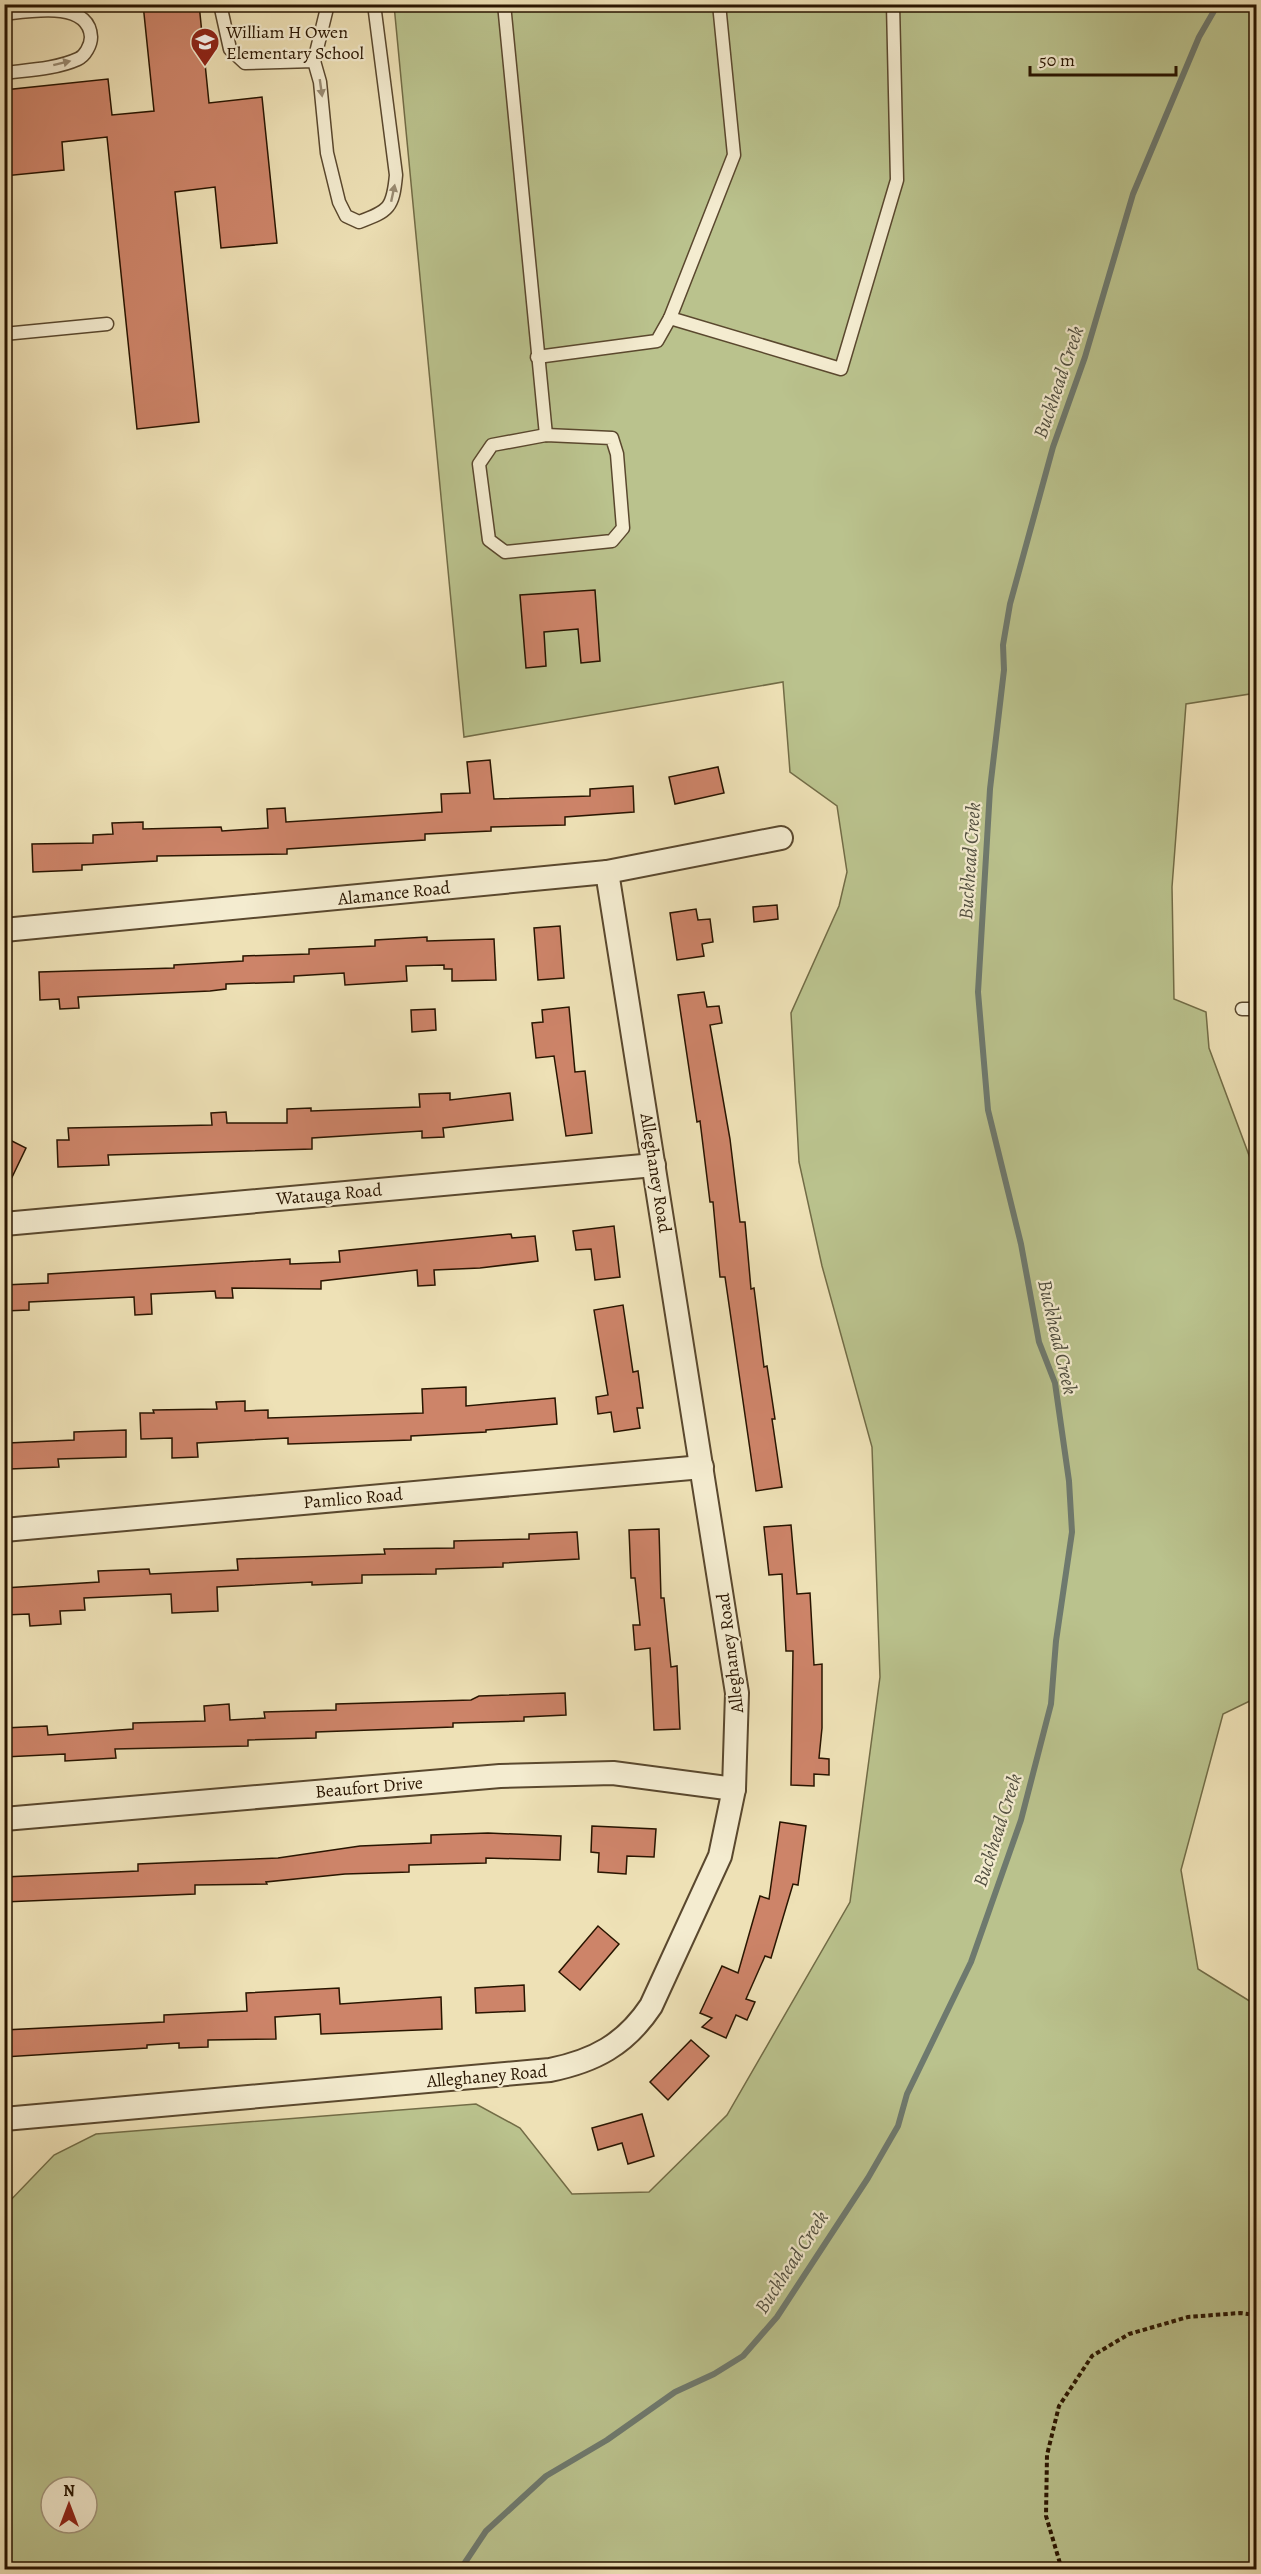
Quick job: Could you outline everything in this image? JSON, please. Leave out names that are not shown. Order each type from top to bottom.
[{"type":"street","name":"Alamance Road","points":[[4,930],[607,872],[781,838]]},
{"type":"street","name":"Alleghaney Road","points":[[4,2119],[550,2070],[601,2055],[623,2041],[639,2025],[651,2007],[720,1856],[734,1789],[738,1746],[734,1662],[607,872]]},
{"type":"street","name":"Watauga Road","points":[[4,1224],[654,1165]]},
{"type":"street","name":"Pamlico Road","points":[[4,1530],[702,1467]]},
{"type":"street","name":"Beaufort Drive","points":[[4,1819],[500,1776],[614,1773],[734,1789]]},
{"type":"lane","points":[[220,4],[230,49],[245,63],[314,61]]},
{"type":"lane","points":[[328,4],[314,61],[320,82],[327,153],[339,202],[346,216],[359,222],[384,213],[394,199],[396,176],[374,4]]},
{"type":"lane","points":[[504,4],[546,435]]},
{"type":"lane","points":[[537,357],[657,341],[670,318],[734,155],[719,4]]},
{"type":"lane","points":[[670,318],[841,369],[897,180],[892,4]]},
{"type":"lane","points":[[4,14],[57,8],[80,15],[90,28],[91,44],[80,59],[42,68],[4,73]]},
{"type":"lane","points":[[4,334],[107,324]]},
{"type":"lane","points":[[546,435],[612,438],[617,454],[623,528],[612,542],[505,552],[489,540],[479,464],[492,445],[546,435]]},
{"type":"lane","points":[[1242,1009],[1257,1009]]},
{"type":"path","points":[[1062,2570],[1046,2516],[1047,2455],[1059,2406],[1092,2356],[1129,2334],[1188,2317],[1240,2313],[1257,2315]]},
{"type":"green space","points":[[394,5],[1256,5],[1256,693],[1186,704],[1172,887],[1174,999],[1206,1012],[1209,1048],[1253,1166],[1256,1320],[1256,1698],[1223,1714],[1181,1870],[1198,1969],[1256,2005],[1256,2569],[5,2569],[4,2207],[54,2155],[96,2134],[476,2104],[520,2128],[572,2194],[649,2192],[727,2115],[850,1902],[880,1677],[872,1447],[822,1266],[799,1162],[791,1013],[839,906],[847,872],[837,806],[790,772],[783,682],[464,737]]},
{"type":"building","points":[[143,4],[199,4],[209,103],[262,97],[277,243],[221,248],[215,187],[175,192],[199,422],[137,429],[107,137],[62,142],[64,170],[4,176],[4,90],[108,79],[112,115],[154,111]]},
{"type":"building","points":[[595,590],[600,661],[581,663],[578,629],[544,632],[546,666],[526,668],[520,595]]},
{"type":"building","points":[[490,760],[494,799],[590,796],[590,789],[633,786],[634,812],[565,817],[565,825],[491,827],[491,831],[425,834],[425,840],[287,849],[287,854],[157,856],[157,861],[82,865],[82,870],[33,872],[32,844],[93,843],[93,835],[113,834],[112,823],[143,822],[143,829],[221,827],[222,831],[268,828],[267,809],[285,808],[286,822],[442,812],[441,794],[470,793],[467,762]]},
{"type":"building","points":[[718,767],[724,793],[675,804],[669,777]]},
{"type":"building","points":[[777,905],[778,919],[754,922],[753,907]]},
{"type":"building","points":[[696,909],[698,920],[710,919],[713,942],[702,944],[704,956],[677,960],[670,913]]},
{"type":"building","points":[[560,926],[564,978],[538,980],[534,928]]},
{"type":"building","points":[[427,937],[427,941],[494,939],[496,980],[452,981],[452,969],[444,969],[444,965],[406,966],[407,981],[345,985],[344,973],[294,976],[294,982],[226,984],[226,989],[210,991],[78,997],[79,1008],[60,1009],[59,999],[40,1000],[39,972],[174,968],[174,965],[243,961],[243,956],[309,954],[309,949],[375,946],[375,940]]},
{"type":"building","points":[[704,992],[707,1007],[719,1006],[722,1023],[710,1025],[730,1139],[740,1222],[745,1222],[751,1289],[754,1288],[764,1367],[767,1366],[775,1419],[772,1419],[782,1487],[756,1491],[725,1277],[720,1277],[713,1202],[710,1202],[700,1121],[697,1122],[678,995]]},
{"type":"building","points":[[569,1007],[575,1072],[585,1071],[592,1133],[566,1136],[554,1056],[536,1058],[532,1023],[543,1022],[542,1010]]},
{"type":"building","points":[[435,1009],[436,1030],[412,1032],[411,1010]]},
{"type":"building","points":[[450,1093],[450,1100],[510,1093],[513,1120],[443,1128],[444,1137],[422,1138],[422,1131],[312,1138],[312,1149],[108,1155],[109,1165],[58,1167],[57,1140],[69,1140],[68,1128],[212,1125],[211,1113],[226,1112],[227,1123],[287,1123],[287,1109],[311,1108],[311,1111],[420,1107],[419,1094]]},
{"type":"building","points":[[4,1137],[26,1148],[4,1194]]},
{"type":"building","points":[[614,1226],[620,1277],[595,1280],[591,1249],[576,1250],[573,1231]]},
{"type":"building","points":[[511,1234],[512,1238],[535,1236],[538,1261],[480,1268],[434,1270],[435,1285],[418,1286],[417,1270],[321,1281],[321,1289],[232,1288],[233,1298],[216,1298],[215,1291],[151,1294],[152,1314],[135,1315],[134,1297],[29,1302],[29,1310],[4,1311],[4,1285],[48,1283],[48,1274],[290,1259],[290,1264],[340,1262],[339,1251]]},
{"type":"building","points":[[623,1305],[633,1372],[638,1371],[643,1408],[637,1408],[640,1428],[614,1432],[611,1412],[598,1414],[596,1397],[608,1395],[594,1310]]},
{"type":"building","points":[[466,1387],[466,1406],[555,1398],[557,1424],[486,1430],[486,1432],[411,1436],[411,1440],[288,1444],[288,1438],[197,1443],[198,1457],[172,1458],[172,1438],[141,1439],[140,1413],[154,1413],[153,1410],[217,1409],[216,1402],[245,1401],[245,1411],[268,1410],[268,1418],[423,1413],[422,1389]]},
{"type":"building","points":[[126,1430],[126,1457],[58,1459],[59,1467],[10,1469],[8,1443],[74,1440],[74,1432]]},
{"type":"building","points":[[791,1525],[797,1594],[810,1593],[814,1665],[822,1664],[822,1728],[819,1758],[829,1759],[829,1775],[814,1774],[814,1786],[791,1785],[793,1651],[786,1651],[782,1574],[769,1575],[764,1527]]},
{"type":"building","points":[[659,1529],[661,1598],[664,1598],[671,1667],[677,1666],[680,1729],[654,1730],[650,1648],[635,1650],[633,1625],[640,1625],[635,1578],[631,1578],[629,1530]]},
{"type":"building","points":[[577,1532],[579,1559],[503,1563],[503,1567],[436,1569],[436,1574],[362,1575],[362,1583],[312,1585],[312,1582],[217,1587],[218,1611],[172,1613],[171,1594],[84,1598],[85,1610],[60,1611],[61,1624],[30,1626],[29,1614],[4,1615],[4,1588],[99,1582],[98,1571],[149,1569],[150,1574],[238,1570],[237,1559],[385,1554],[384,1549],[454,1548],[454,1541],[529,1539],[529,1534]]},
{"type":"building","points":[[565,1693],[566,1715],[524,1717],[524,1721],[453,1723],[453,1727],[316,1732],[316,1738],[248,1740],[248,1746],[115,1749],[116,1758],[65,1761],[65,1754],[4,1757],[4,1728],[47,1726],[48,1735],[133,1729],[133,1723],[205,1721],[204,1706],[229,1704],[230,1720],[265,1718],[264,1712],[336,1710],[336,1704],[471,1700],[479,1696]]},
{"type":"building","points":[[780,1822],[806,1826],[798,1885],[793,1884],[771,1958],[765,1956],[746,1999],[755,2002],[747,2020],[736,2015],[726,2038],[702,2027],[712,2018],[700,2013],[722,1966],[738,1973],[760,1896],[769,1899]]},
{"type":"building","points":[[592,1826],[656,1829],[654,1857],[627,1856],[626,1874],[598,1872],[599,1853],[591,1852]]},
{"type":"building","points":[[488,1833],[561,1836],[560,1860],[486,1858],[486,1863],[409,1865],[409,1872],[345,1874],[266,1882],[267,1884],[195,1885],[195,1894],[4,1902],[4,1877],[138,1871],[138,1864],[278,1858],[360,1846],[431,1843],[431,1835]]},
{"type":"building","points":[[598,1926],[619,1944],[580,1990],[559,1972]]},
{"type":"building","points":[[524,1985],[525,2011],[476,2013],[475,1988]]},
{"type":"building","points":[[339,1988],[340,2004],[441,1997],[442,2029],[321,2034],[320,2014],[275,2017],[276,2039],[208,2040],[208,2047],[179,2048],[179,2043],[147,2045],[147,2048],[4,2057],[4,2030],[164,2022],[164,2015],[247,2011],[246,1993]]},
{"type":"building","points":[[691,2040],[709,2056],[668,2100],[650,2082]]},
{"type":"building","points":[[642,2114],[654,2156],[628,2164],[622,2143],[598,2150],[592,2128]]},
{"type":"waterway","name":"Buckhead Creek","points":[[460,2570],[486,2531],[546,2476],[607,2440],[675,2392],[714,2374],[743,2356],[777,2317],[868,2178],[898,2126],[907,2094],[971,1962],[1021,1820],[1051,1704],[1056,1641],[1072,1532],[1069,1481],[1055,1383],[1039,1342],[1021,1244],[988,1110],[978,992],[990,789],[1004,670],[1003,645],[1010,604],[1053,447],[1085,357],[1133,194],[1199,37],[1218,4]]},
{"type":"place","name":"William H Owen Elementary School","points":[[205,68]]}]
